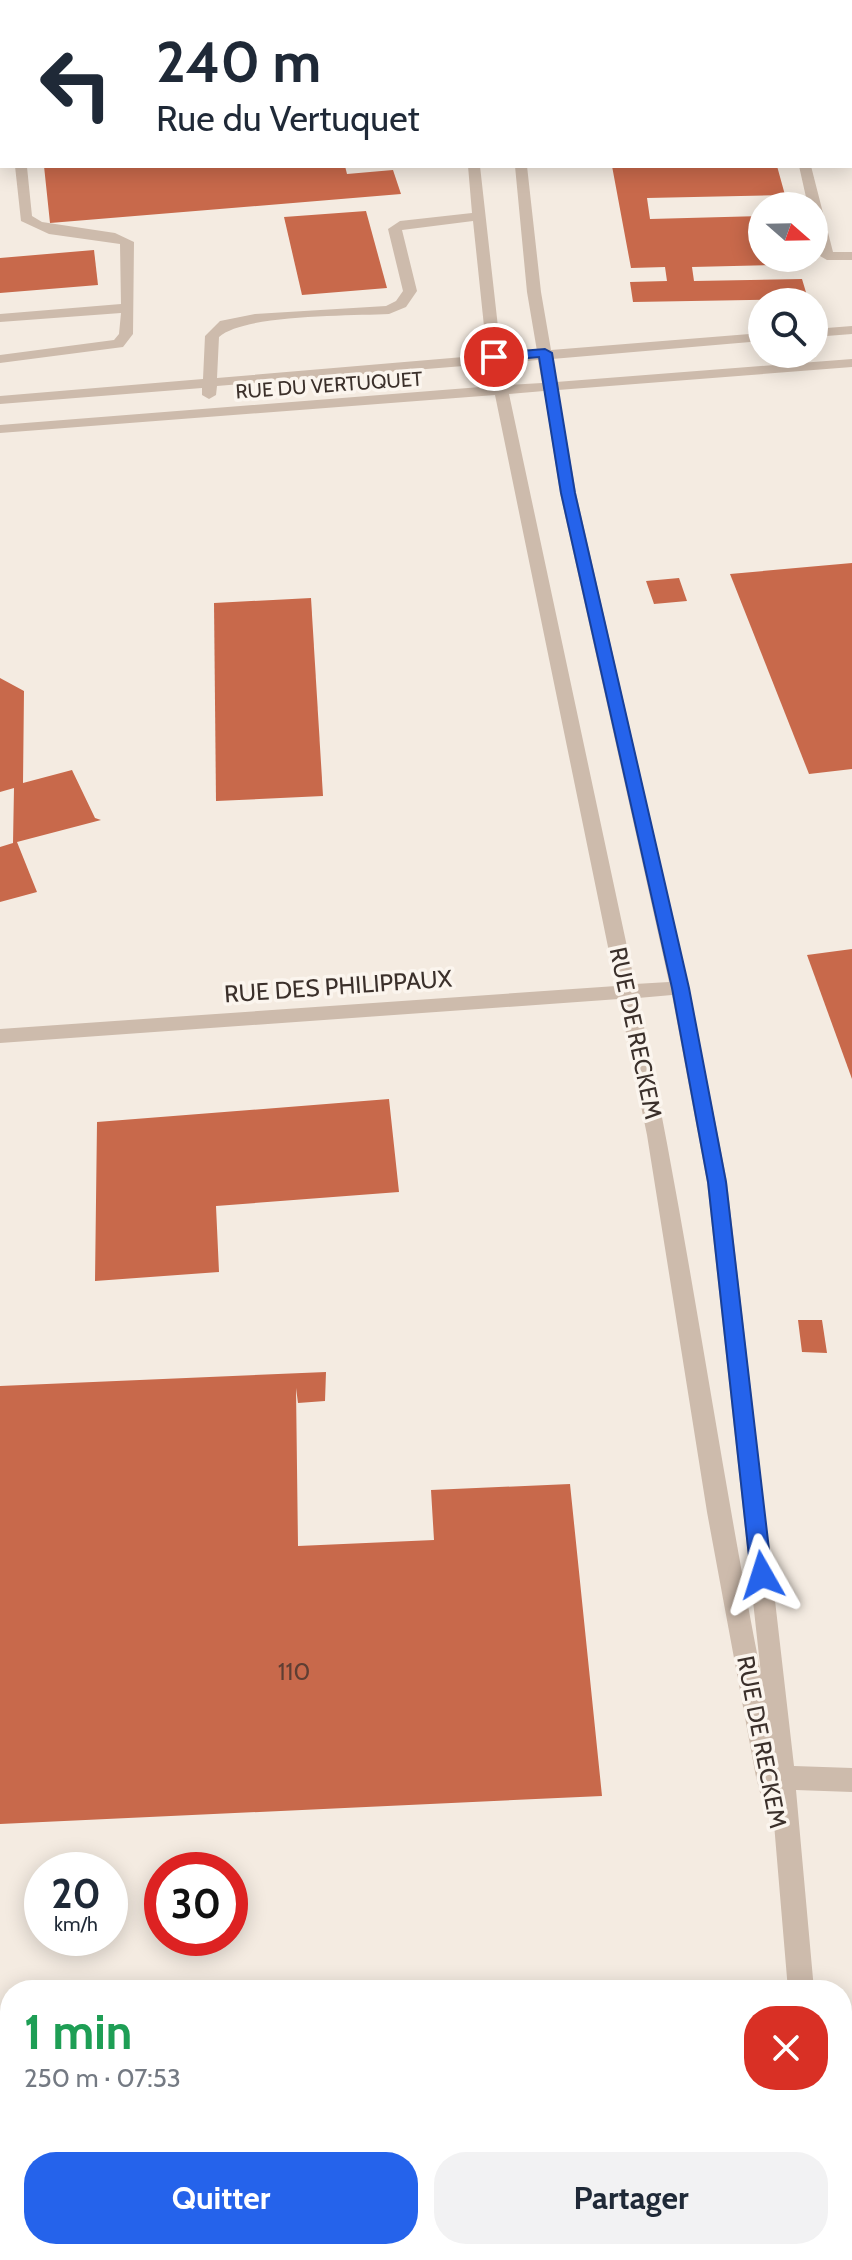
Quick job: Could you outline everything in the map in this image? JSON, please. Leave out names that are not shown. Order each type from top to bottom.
[{"type":"street","points":[[0,359],[118,344],[126,334],[127,242],[113,235],[36,227],[26,218],[21,168]]},
{"type":"street","name":"RUE DE RECKEM","points":[[474,168],[494,357],[657,1135],[718,1512],[775,1777]]},
{"type":"street","name":"RUE DE RECKEM","points":[[521,168],[534,292],[568,493],[680,988],[717,1182],[775,1777],[800,1980]]},
{"type":"street","points":[[805,168],[827,256],[852,256]]},
{"type":"street","points":[[210,413],[208,382],[212,336],[225,324],[255,318],[389,310],[401,304],[410,291],[395,229],[400,225],[478,216]]},
{"type":"street","points":[[0,318],[128,308]]},
{"type":"street","points":[[828,332],[852,330]]},
{"type":"street","name":"RUE DU VERTUQUET","points":[[0,400],[748,338]]},
{"type":"street","name":"RUE DU VERTUQUET","points":[[0,429],[551,389],[852,363]]},
{"type":"street","name":"RUE DES PHILIPPAUX","points":[[0,1036],[680,988]]},
{"type":"street","points":[[775,1777],[852,1780]]},
{"type":"building","points":[[44,168],[346,168],[347,174],[393,170],[401,194],[50,223]]},
{"type":"building","points":[[612,168],[778,168],[784,192],[647,198],[650,219],[748,216],[748,266],[692,267],[694,281],[802,279],[805,288],[748,288],[748,300],[633,302],[630,282],[667,281],[665,267],[631,268]]},
{"type":"building","points":[[366,211],[387,288],[302,295],[284,217]]},
{"type":"building","points":[[94,250],[98,285],[0,293],[0,258]]},
{"type":"building","points":[[852,563],[852,769],[809,774],[730,574]]},
{"type":"building","points":[[679,578],[687,601],[654,604],[646,581]]},
{"type":"building","points":[[311,598],[323,796],[216,801],[214,603]]},
{"type":"building","points":[[0,678],[24,691],[23,783],[72,770],[95,818],[101,820],[17,842],[37,892],[0,902],[0,847],[13,843],[14,788],[0,792]]},
{"type":"building","points":[[852,949],[852,1079],[807,955]]},
{"type":"building","points":[[389,1099],[399,1192],[216,1206],[219,1272],[95,1281],[97,1122]]},
{"type":"building","points":[[798,1320],[822,1320],[827,1353],[802,1352]]},
{"type":"building","points":[[326,1372],[325,1401],[298,1403],[296,1388],[298,1546],[434,1540],[431,1490],[570,1484],[602,1796],[0,1824],[0,1386]]},
{"type":"route","points":[[494,357],[545,353],[568,493],[657,881],[717,1182],[762,1575]]}]
